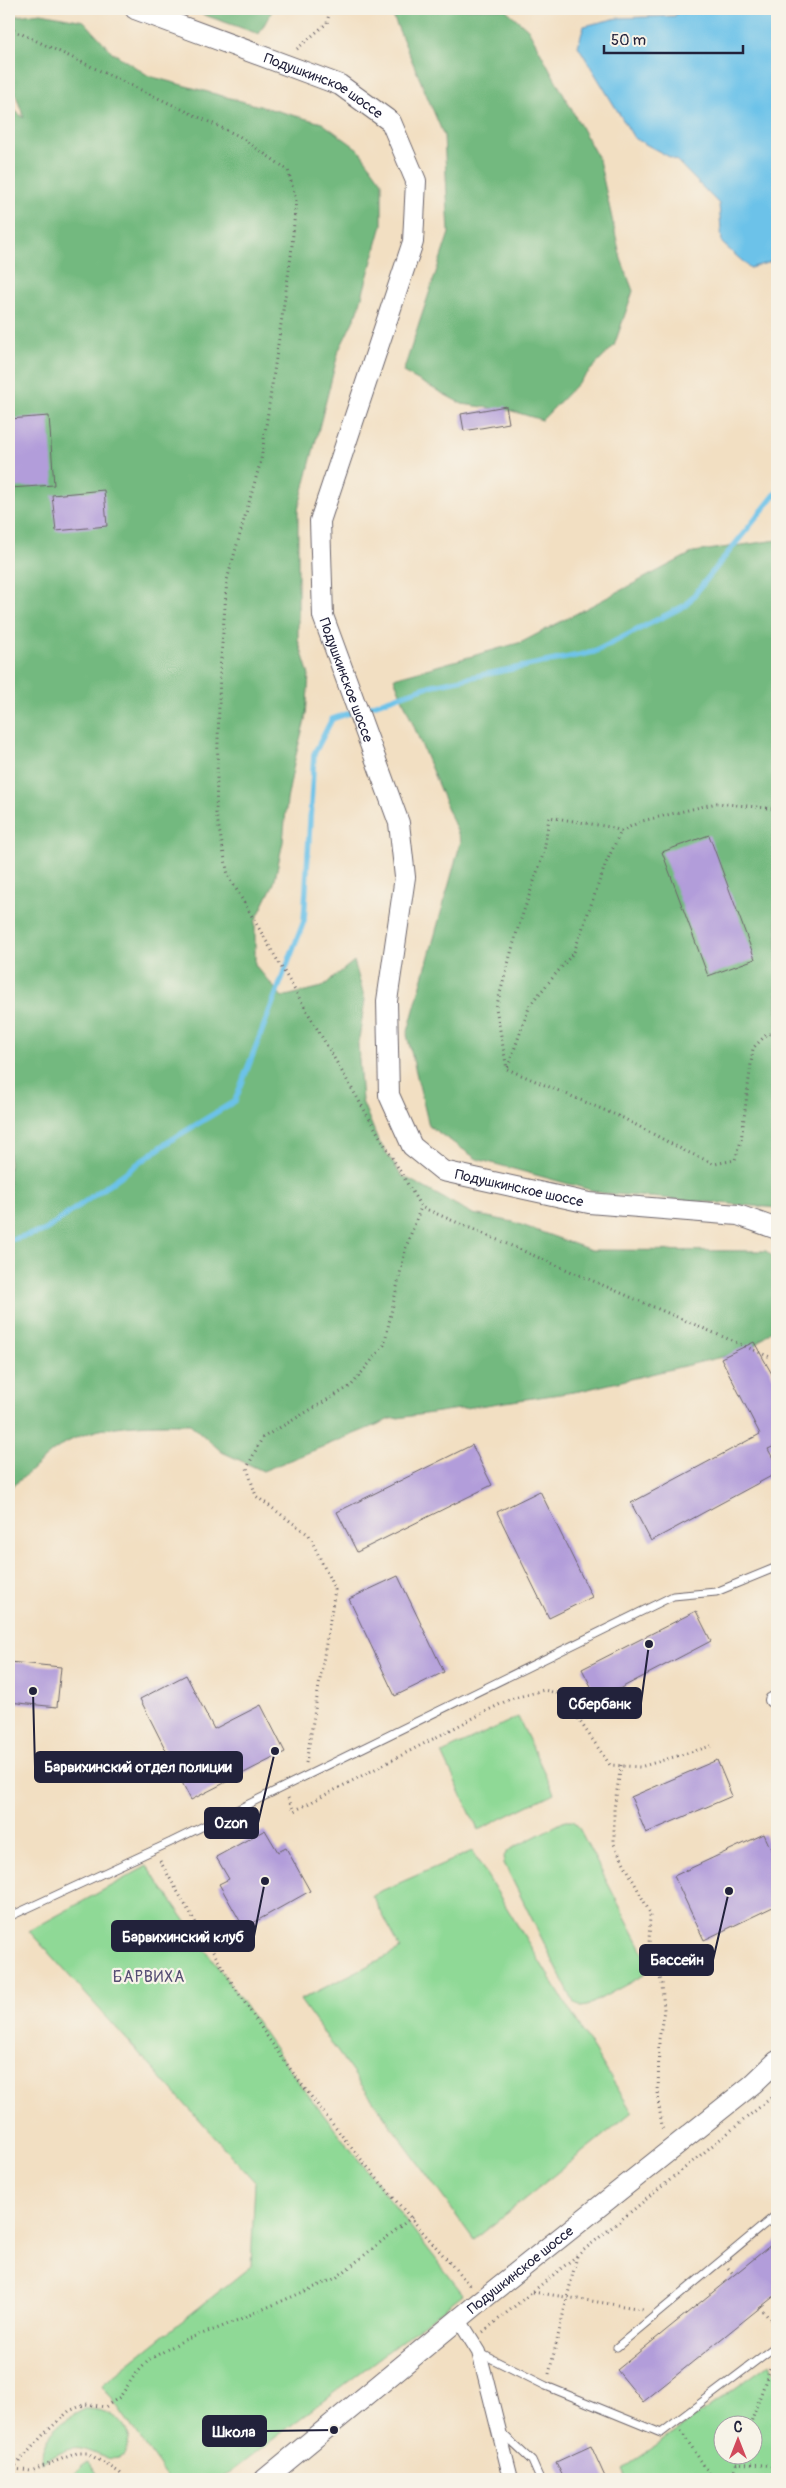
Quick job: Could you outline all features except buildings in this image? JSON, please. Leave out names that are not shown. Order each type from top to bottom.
[{"type":"main road","name":"Подушкинское шоссе","points":[[135,9],[340,85],[390,122],[416,181],[413,242],[320,521],[323,616],[399,822],[405,877],[387,1001],[389,1095],[412,1146],[443,1172],[589,1203],[738,1215],[777,1230]]},
{"type":"main road","name":"Подушкинское шоссе","points":[[265,2479],[777,2061]]},
{"type":"street","points":[[459,2320],[480,2352],[511,2479]]},
{"type":"lane","points":[[13,1915],[153,1850],[673,1596],[716,1592],[777,1567]]},
{"type":"lane","points":[[617,2347],[777,2214]]},
{"type":"lane","points":[[480,2352],[546,2386],[661,2433],[777,2345]]},
{"type":"lane","points":[[499,2431],[532,2461],[540,2479]]},
{"type":"path","points":[[279,62],[306,43],[327,23],[330,9]]},
{"type":"path","points":[[9,28],[239,136],[288,170],[296,200],[291,256],[261,460],[227,580],[216,746],[216,813],[228,874],[421,1207],[777,1360]]},
{"type":"path","points":[[507,1069],[530,1005],[574,952],[606,864],[621,832],[642,821],[717,803],[777,809]]},
{"type":"path","points":[[507,1069],[496,1008],[517,930],[544,852],[549,817],[610,827],[621,832]]},
{"type":"path","points":[[507,1069],[623,1118],[685,1151],[715,1164],[735,1160],[741,1141],[753,1048],[766,1034],[777,1034]]},
{"type":"path","points":[[303,1776],[335,1590],[309,1535],[256,1496],[247,1468],[262,1438],[351,1386],[384,1345],[406,1247],[421,1207]]},
{"type":"path","points":[[282,1787],[294,1811],[510,1699],[544,1690],[561,1694],[610,1765],[640,1767],[711,1746]]},
{"type":"path","points":[[621,1765],[614,1809],[614,1844],[650,1913],[649,1945],[662,1984],[664,2010],[659,2039],[658,2100],[666,2153]]},
{"type":"path","points":[[153,1850],[264,2032],[339,2132],[498,2320]]},
{"type":"path","points":[[473,2340],[777,2094]]},
{"type":"path","points":[[9,2473],[44,2434],[70,2411],[86,2404],[105,2407],[120,2396],[134,2376],[150,2359],[184,2340],[219,2328],[336,2278],[412,2217]]},
{"type":"path","points":[[546,2386],[577,2256]]},
{"type":"path","points":[[533,2292],[659,2312]]},
{"type":"path","points":[[760,2307],[777,2328]]},
{"type":"path","points":[[753,2416],[774,2356]]},
{"type":"path","points":[[675,2423],[714,2479]]},
{"type":"path","points":[[13,2469],[31,2471],[77,2453],[87,2453],[120,2472],[126,2479]]},
{"type":"path","points":[[764,2465],[777,2466]]},
{"type":"path","points":[[731,2479],[735,2466]]},
{"type":"path","points":[[719,2479],[727,2479]]},
{"type":"green space","points":[[187,9],[273,9],[259,34]]},
{"type":"green space","points":[[390,9],[505,9],[528,29],[599,160],[621,259],[633,291],[614,346],[542,420],[512,411],[462,404],[403,372],[449,233],[444,136]]},
{"type":"green space","points":[[41,13],[84,21],[112,52],[149,76],[322,123],[358,149],[382,182],[382,225],[358,311],[339,350],[298,510],[298,640],[309,675],[306,716],[287,800],[283,842],[274,883],[255,922],[255,965],[282,997],[322,987],[354,961],[365,1000],[358,1045],[362,1101],[378,1140],[401,1175],[473,1214],[513,1222],[591,1250],[766,1251],[777,1260],[777,1325],[751,1350],[580,1391],[391,1419],[263,1471],[222,1452],[190,1424],[123,1426],[106,1429],[89,1433],[59,1447],[9,1488],[9,106],[24,118],[9,75],[9,17]]},
{"type":"green space","points":[[777,540],[777,1208],[602,1193],[477,1159],[429,1126],[407,1035],[461,841],[394,678],[522,642],[694,552]]},
{"type":"green space","points":[[518,1717],[554,1793],[478,1830],[442,1753]]},
{"type":"green space","points":[[565,1821],[574,1821],[579,1828],[647,1959],[648,1967],[644,1975],[587,2006],[580,2007],[574,2003],[504,1863],[504,1856],[509,1850]]},
{"type":"green space","points":[[472,1851],[632,2112],[474,2240],[300,2000],[401,1949],[372,1895]]},
{"type":"green space","points":[[147,1866],[302,2087],[463,2294],[221,2479],[169,2479],[102,2385],[251,2266],[255,2182],[29,1931]]},
{"type":"green space","points":[[770,2363],[777,2380],[777,2479],[626,2479],[622,2470]]},
{"type":"green space","points":[[85,2409],[104,2412],[120,2421],[128,2436],[125,2455],[112,2459],[85,2450],[71,2449],[42,2463],[42,2453],[49,2436],[68,2418]]},
{"type":"green space","points":[[88,2462],[100,2479],[64,2479]]},
{"type":"water","points":[[679,9],[777,9],[777,260],[750,268],[722,243],[719,204],[677,161],[634,138],[578,46],[584,26],[618,18],[675,16]]},
{"type":"waterway","points":[[9,1240],[44,1231],[171,1140],[235,1101],[304,921],[314,754],[332,719],[429,686],[594,652],[686,605],[777,492]]},
{"type":"place","name":"Сбербанк","points":[[649,1644]]},
{"type":"place","name":"Барвихинский отдел полиции","points":[[33,1691]]},
{"type":"place","name":"Ozon","points":[[275,1751]]},
{"type":"place","name":"Барвихинский клуб","points":[[265,1881]]},
{"type":"place","name":"Бассейн","points":[[729,1891]]},
{"type":"place","name":"Школа","points":[[334,2430]]},
{"type":"district","name":"БАРВИХА","points":[[149,1976]]}]
